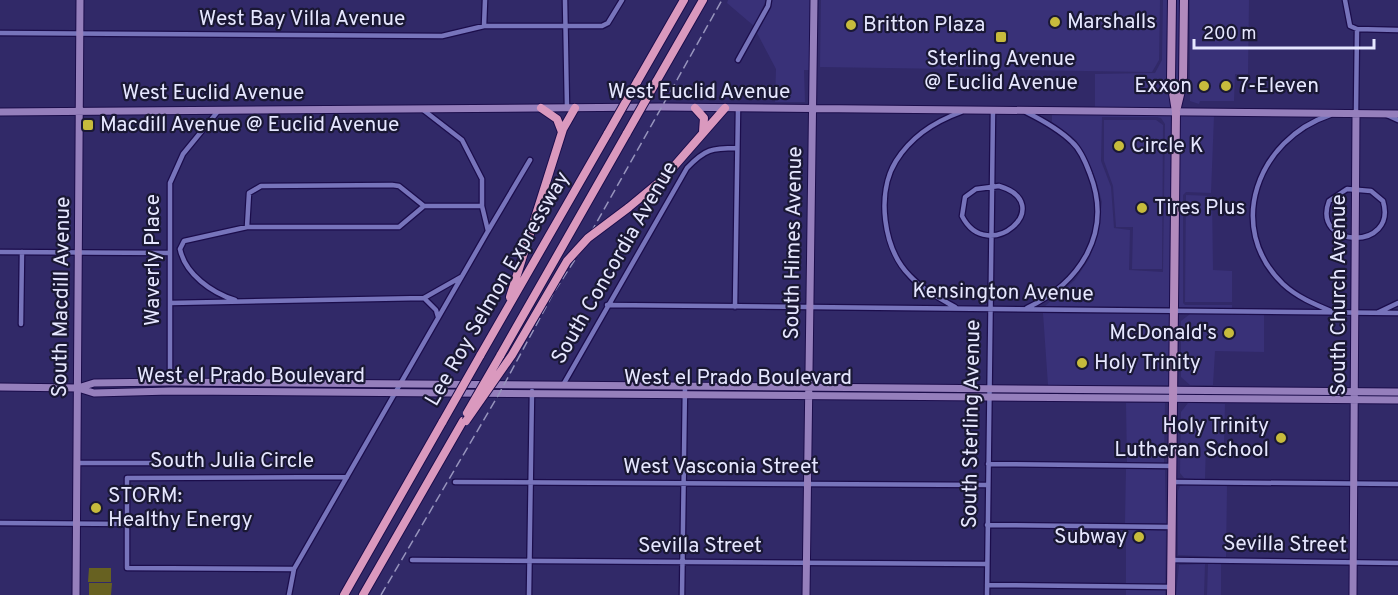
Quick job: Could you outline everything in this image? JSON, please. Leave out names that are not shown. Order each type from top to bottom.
[{"type":"highway","name":"Lee Roy Selmon Expressway","points":[[344,595],[684,0]]},
{"type":"highway","name":"Lee Roy Selmon Expressway","points":[[363,595],[703,0]]},
{"type":"highway","points":[[541,108],[557,120],[562,132]]},
{"type":"highway","points":[[503,316],[571,108]]},
{"type":"highway","points":[[695,108],[704,117],[703,133]]},
{"type":"highway","points":[[463,423],[507,363],[567,261],[588,238],[663,178],[725,108]]},
{"type":"main road","points":[[1171,591],[1176,112],[1171,80],[1172,0]]},
{"type":"main road","points":[[1176,112],[1183,82],[1184,0]]},
{"type":"street","name":"South Macdill Avenue","points":[[76,595],[80,0]]},
{"type":"street","points":[[484,26],[485,0]]},
{"type":"street","points":[[566,0],[571,108]]},
{"type":"street","name":"West Bay Villa Avenue","points":[[0,33],[442,36],[484,26],[602,26],[608,23],[622,0]]},
{"type":"street","points":[[738,60],[768,6],[769,0]]},
{"type":"street","name":"South Himes Avenue","points":[[806,595],[814,0]]},
{"type":"street","name":"South Church Avenue","points":[[1345,0],[1350,26],[1357,29],[1353,595]]},
{"type":"street","points":[[1357,29],[1398,30]]},
{"type":"street","points":[[420,108],[462,140],[482,179],[482,206],[488,231]]},
{"type":"street","points":[[735,307],[738,108]]},
{"type":"street","name":"West Euclid Avenue","points":[[0,112],[221,109],[738,108],[1398,114]]},
{"type":"street","name":"Waverly Place","points":[[171,391],[170,183],[183,154],[221,109]]},
{"type":"street","points":[[958,309],[930,293],[904,269],[894,255],[887,229],[885,206],[888,182],[896,160],[930,125],[966,110]]},
{"type":"street","name":"South Sterling Avenue","points":[[987,595],[993,110]]},
{"type":"street","points":[[1023,111],[1057,130],[1074,143],[1087,164],[1098,202],[1094,238],[1086,258],[1072,278],[1043,300],[1024,309]]},
{"type":"street","points":[[1337,313],[1304,299],[1283,283],[1267,262],[1260,246],[1254,212],[1257,185],[1268,161],[1284,140],[1305,124],[1339,113]]},
{"type":"street","points":[[1383,113],[1398,120]]},
{"type":"street","name":"South Concordia Avenue","points":[[561,394],[608,305],[687,168],[712,148],[737,148]]},
{"type":"street","points":[[289,595],[294,569],[530,160]]},
{"type":"street","points":[[247,227],[249,193],[261,186],[392,185],[399,186],[424,206],[482,206]]},
{"type":"street","points":[[992,186],[1014,192],[1021,201],[1023,213],[1014,228],[991,235],[973,230],[966,224],[962,216],[962,204],[965,197],[976,189],[992,186]]},
{"type":"street","points":[[1347,189],[1378,195],[1383,201],[1385,217],[1378,231],[1355,237],[1339,234],[1328,224],[1325,216],[1329,201],[1334,195],[1347,189]]},
{"type":"street","points":[[180,249],[184,241],[247,227],[399,227],[424,206]]},
{"type":"street","points":[[0,252],[180,249]]},
{"type":"street","points":[[180,249],[189,267],[200,280],[223,296],[241,302]]},
{"type":"street","points":[[21,324],[22,252]]},
{"type":"street","points":[[170,303],[424,298],[464,276]]},
{"type":"street","points":[[424,298],[431,304],[439,318]]},
{"type":"street","points":[[1377,313],[1398,303]]},
{"type":"street","name":"Kensington Avenue","points":[[608,305],[1398,313]]},
{"type":"street","name":"West el Prado Boulevard","points":[[78,388],[93,383],[170,382],[397,393],[561,394],[685,390]]},
{"type":"street","name":"West el Prado Boulevard","points":[[0,387],[78,388],[93,393],[402,384],[808,391],[895,388],[1173,389],[1355,396],[1398,400]]},
{"type":"street","points":[[529,595],[531,385]]},
{"type":"street","points":[[895,388],[895,396]]},
{"type":"street","points":[[1058,388],[1058,398]]},
{"type":"street","points":[[682,595],[685,390]]},
{"type":"street","name":"West el Prado Boulevard","points":[[808,391],[895,396],[1173,400],[1355,396],[1398,392]]},
{"type":"street","points":[[77,464],[157,463]]},
{"type":"street","points":[[988,464],[1172,466]]},
{"type":"street","name":"South Julia Circle","points":[[127,524],[127,478],[347,477]]},
{"type":"street","name":"West Vasconia Street","points":[[455,482],[988,485]]},
{"type":"street","points":[[1172,482],[1398,484]]},
{"type":"street","points":[[0,523],[127,524],[127,568],[294,569]]},
{"type":"street","points":[[987,525],[1171,527]]},
{"type":"street","name":"Sevilla Street","points":[[1171,560],[1398,563]]},
{"type":"street","name":"Sevilla Street","points":[[412,561],[987,564]]},
{"type":"street","points":[[987,585],[1171,591]]},
{"type":"shaded area","points":[[728,0],[766,0],[754,26],[727,3]]},
{"type":"shaded area","points":[[772,0],[811,0],[810,70],[804,70],[805,102],[775,102],[776,69],[757,33],[771,8]]},
{"type":"shaded area","points":[[821,0],[1160,0],[1159,60],[1152,72],[820,67]]},
{"type":"shaded area","points":[[1163,0],[1169,0],[1173,108],[1095,108],[1095,74],[1155,73],[1162,60]]},
{"type":"shaded area","points":[[1175,0],[1181,0],[1180,81],[1177,96],[1174,79]]},
{"type":"shaded area","points":[[1190,0],[1249,0],[1248,74],[1235,74],[1234,101],[1200,101],[1199,104],[1190,101]]},
{"type":"shaded area","points":[[1052,114],[1173,115],[1172,307],[1045,306],[1075,280],[1089,259],[1097,238],[1102,202],[1096,180],[1084,152],[1076,140],[1052,122]],"holes":[[[1102,117],[1161,118],[1165,124],[1163,272],[1129,270],[1130,230],[1114,228],[1111,187],[1101,161]]]},
{"type":"shaded area","points":[[1180,115],[1214,116],[1211,193],[1186,192],[1183,195],[1183,303],[1185,305],[1232,305],[1232,308],[1178,307]]},
{"type":"shaded area","points":[[1104,120],[1156,120],[1163,125],[1162,269],[1132,269],[1133,227],[1116,227],[1113,186],[1104,161]]},
{"type":"shaded area","points":[[1186,195],[1212,196],[1213,270],[1232,271],[1232,302],[1185,302]]},
{"type":"shaded area","points":[[1043,313],[1172,314],[1171,385],[1048,385]]},
{"type":"shaded area","points":[[1190,314],[1264,315],[1264,352],[1215,351],[1213,385],[1190,385],[1181,377],[1181,321]]},
{"type":"shaded area","points":[[1126,403],[1165,403],[1164,463],[1127,463]]},
{"type":"shaded area","points":[[1188,403],[1225,404],[1224,443],[1206,442],[1205,480],[1184,478],[1180,473],[1181,412]]},
{"type":"shaded area","points":[[1126,468],[1165,470],[1166,524],[1125,523]]},
{"type":"shaded area","points":[[1190,484],[1227,486],[1226,557],[1178,555],[1178,491],[1180,486]]},
{"type":"shaded area","points":[[1126,529],[1166,531],[1165,595],[1126,595]]},
{"type":"shaded area","points":[[1205,564],[1204,595],[1176,595],[1179,565]]},
{"type":"shaded area","points":[[1208,564],[1221,564],[1221,595],[1207,595]]},
{"type":"shaded area","points":[[89,568],[111,568],[111,582],[88,582]]},
{"type":"shaded area","points":[[89,583],[112,583],[111,595],[89,595]]},
{"type":"railway","points":[[381,595],[499,394],[554,292],[580,252],[722,0]]},
{"type":"place","name":"Marshalls","points":[[1055,22]]},
{"type":"place","name":"Britton Plaza","points":[[851,25]]},
{"type":"place","name":"Sterling Avenue @ Euclid Avenue","points":[[1001,37]]},
{"type":"place","name":"Exxon","points":[[1204,86]]},
{"type":"place","name":"7-Eleven","points":[[1226,86]]},
{"type":"place","name":"Macdill Avenue @ Euclid Avenue","points":[[88,125]]},
{"type":"place","name":"Circle K","points":[[1119,146]]},
{"type":"place","name":"Tires Plus","points":[[1142,208]]},
{"type":"place","name":"McDonald's","points":[[1229,333]]},
{"type":"place","name":"Holy Trinity","points":[[1082,363]]},
{"type":"place","name":"Holy Trinity Lutheran School","points":[[1281,438]]},
{"type":"place","name":"STORM: Healthy Energy","points":[[96,508]]},
{"type":"place","name":"Subway","points":[[1139,537]]}]
